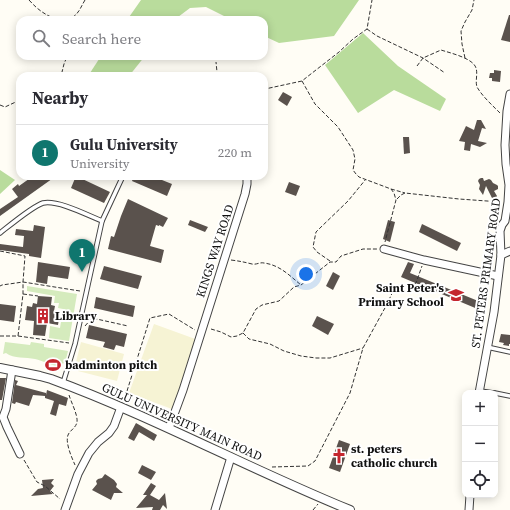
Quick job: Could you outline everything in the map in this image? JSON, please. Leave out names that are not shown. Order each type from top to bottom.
[{"type":"street","name":"ST. PETERS PRIMARY ROAD","points":[[479,390],[494,312],[501,255],[500,231],[505,220],[508,202],[509,185],[505,145],[507,111],[510,94]]},
{"type":"street","name":"KINGS WAY ROAD","points":[[169,428],[183,390],[245,194],[247,180]]},
{"type":"street","points":[[384,250],[498,276]]},
{"type":"street","points":[[501,255],[510,251]]},
{"type":"street","name":"GULU UNIVERSITY MAIN ROAD","points":[[0,368],[40,376],[63,383],[169,428],[295,487],[350,510]]},
{"type":"street","points":[[12,370],[6,409],[3,417],[20,454]]},
{"type":"street","points":[[67,508],[78,474],[89,453],[98,442],[109,434],[114,426],[121,407]]},
{"type":"street","points":[[215,510],[232,457]]},
{"type":"street","points":[[469,510],[470,498]]},
{"type":"lane","points":[[63,383],[77,336],[102,221],[121,180]]},
{"type":"lane","points":[[0,233],[42,203],[52,203],[70,208],[102,221]]},
{"type":"lane","points":[[487,347],[510,352]]},
{"type":"lane","points":[[498,394],[510,396]]},
{"type":"path","points":[[29,0],[43,14],[48,16]]},
{"type":"path","points":[[75,16],[85,0]]},
{"type":"path","points":[[268,89],[302,80],[307,77],[367,29],[372,0]]},
{"type":"path","points":[[465,58],[461,31],[472,10],[474,0]]},
{"type":"path","points":[[367,29],[377,36],[423,58],[445,73]]},
{"type":"path","points":[[417,66],[423,58],[441,50],[465,58],[473,63],[476,68],[476,85],[480,92],[507,121]]},
{"type":"path","points":[[62,72],[66,60]]},
{"type":"path","points":[[216,62],[217,72]]},
{"type":"path","points":[[302,80],[316,104],[338,127],[353,150],[353,170],[359,177],[405,193],[459,199],[508,202]]},
{"type":"path","points":[[0,105],[5,107],[16,102]]},
{"type":"path","points":[[366,179],[348,201],[316,232],[313,246],[317,252],[330,262],[336,262],[341,256],[363,249],[384,250],[396,200],[391,189]]},
{"type":"path","points":[[396,200],[405,193]]},
{"type":"path","points":[[0,251],[25,256],[23,294],[18,336]]},
{"type":"path","points":[[224,260],[253,264],[262,262],[272,264],[279,267],[301,285]]},
{"type":"path","points":[[268,467],[308,466],[315,462],[350,393],[363,348],[396,285],[410,286],[416,283],[424,260]]},
{"type":"path","points":[[127,391],[150,318],[169,314],[202,330],[221,332],[231,337],[237,336],[243,333],[256,308],[279,301],[294,287],[301,285],[330,262]]},
{"type":"path","points":[[0,286],[2,284],[23,282],[86,292]]},
{"type":"path","points":[[23,294],[38,296]]},
{"type":"path","points":[[77,336],[92,318],[128,326]]},
{"type":"path","points":[[243,333],[249,339],[270,344],[284,351],[301,356],[316,358],[330,358],[363,348]]},
{"type":"path","points":[[0,336],[18,336],[75,344]]},
{"type":"path","points":[[63,383],[68,393],[77,422],[75,428],[71,430],[67,436],[68,446],[78,474]]},
{"type":"path","points":[[20,454],[37,482],[45,486],[67,508]]},
{"type":"shaded area","points":[[154,324],[198,340],[172,409],[129,393]]},
{"type":"shaded area","points":[[81,342],[124,354],[117,381],[74,370]]},
{"type":"green space","points":[[141,0],[359,0],[334,36],[279,43],[268,38],[268,16],[224,16],[206,7],[190,8],[179,16],[130,16]]},
{"type":"green space","points":[[363,33],[398,66],[446,99],[440,111],[394,90],[358,113],[325,65]]},
{"type":"green space","points":[[98,60],[142,60],[132,72],[91,72]]},
{"type":"green space","points":[[0,170],[15,180],[0,194]]},
{"type":"green space","points":[[27,286],[77,294],[69,341],[49,338],[50,326],[60,328],[63,309],[58,308],[59,303],[54,303],[55,296],[27,291]]},
{"type":"green space","points":[[5,342],[30,345],[31,342],[44,344],[44,347],[68,351],[65,363],[57,366],[35,359],[16,357],[6,353],[3,354]]},
{"type":"building","points":[[510,15],[510,42],[501,40]]},
{"type":"building","points":[[494,70],[501,71],[500,82],[492,81],[492,78],[489,78],[490,73],[494,73]]},
{"type":"building","points":[[283,92],[292,97],[287,106],[278,100]]},
{"type":"building","points":[[477,120],[481,120],[486,129],[482,128],[478,141],[487,143],[480,147],[471,144],[470,151],[464,150],[465,142],[459,141],[466,126],[474,130]]},
{"type":"building","points":[[403,137],[409,137],[410,153],[404,154]]},
{"type":"building","points":[[483,178],[484,181],[489,179],[498,186],[498,189],[494,191],[497,196],[496,198],[492,198],[486,186],[483,195],[479,189],[480,185],[478,181]]},
{"type":"building","points":[[27,180],[50,180],[0,216],[0,209],[18,197],[12,189],[18,184],[19,186]]},
{"type":"building","points":[[74,180],[84,180],[110,192],[104,203],[71,188]]},
{"type":"building","points":[[162,180],[172,184],[167,196],[132,181]]},
{"type":"building","points":[[289,182],[300,186],[296,196],[285,192]]},
{"type":"building","points":[[128,199],[168,218],[163,227],[156,225],[150,246],[164,250],[161,263],[108,249],[111,236],[114,237]]},
{"type":"building","points":[[190,220],[208,227],[205,232],[188,225]]},
{"type":"building","points":[[388,220],[395,222],[390,242],[383,239]]},
{"type":"building","points":[[422,224],[461,243],[457,251],[419,232]]},
{"type":"building","points":[[34,225],[45,227],[41,258],[29,256],[29,254],[0,250],[0,244],[23,247],[24,236],[15,235],[16,229],[33,231]]},
{"type":"building","points":[[38,262],[70,267],[68,279],[48,276],[47,284],[36,282]]},
{"type":"building","points":[[408,262],[414,264],[410,273],[483,303],[480,310],[401,277]]},
{"type":"building","points":[[104,266],[142,276],[138,289],[100,279]]},
{"type":"building","points":[[333,272],[340,276],[333,290],[326,286]]},
{"type":"building","name":"Library","points":[[38,296],[52,297],[51,305],[55,306],[54,311],[60,312],[58,325],[47,323],[45,336],[33,335],[34,321],[25,320],[27,306],[32,307],[33,303],[37,304]]},
{"type":"building","points":[[96,297],[135,306],[133,317],[94,308]]},
{"type":"building","points":[[0,304],[16,306],[14,322],[0,320]]},
{"type":"building","points":[[317,316],[334,324],[328,335],[312,326]]},
{"type":"building","points":[[89,325],[127,334],[124,347],[116,345],[114,350],[103,347],[105,342],[86,338]]},
{"type":"building","points":[[501,334],[510,335],[509,346],[503,345],[504,343],[499,342]]},
{"type":"building","points":[[0,378],[6,378],[2,400],[0,400]]},
{"type":"building","points":[[15,380],[18,381],[16,385],[46,393],[46,395],[47,390],[68,398],[66,406],[59,404],[56,416],[50,414],[54,401],[45,398],[45,396],[33,395],[29,406],[16,402],[15,404],[12,403]]},
{"type":"building","points":[[136,423],[157,435],[154,441],[139,432],[134,441],[128,438]]},
{"type":"building","name":"st. peters catholic church","points":[[339,440],[350,444],[340,472],[329,468]]},
{"type":"building","points":[[142,465],[156,472],[151,480],[138,473]]},
{"type":"building","points":[[105,474],[114,480],[117,484],[116,487],[123,493],[114,493],[111,500],[92,490],[97,484],[96,481],[102,478]]},
{"type":"building","points":[[54,479],[51,483],[54,486],[50,491],[53,494],[31,496],[38,489],[43,488],[42,480]]},
{"type":"building","points":[[151,483],[156,486],[150,495],[159,500],[165,493],[167,509],[163,505],[160,510],[152,510],[153,507],[136,508],[147,495],[143,495]]},
{"type":"place","name":"Gulu University","points":[[82,272]]},
{"type":"place","name":"Saint Peter's Primary School","points":[[456,295]]},
{"type":"place","name":"Library","points":[[43,316]]},
{"type":"place","name":"badminton pitch","points":[[53,365]]},
{"type":"place","name":"st. peters catholic church","points":[[339,456]]}]
